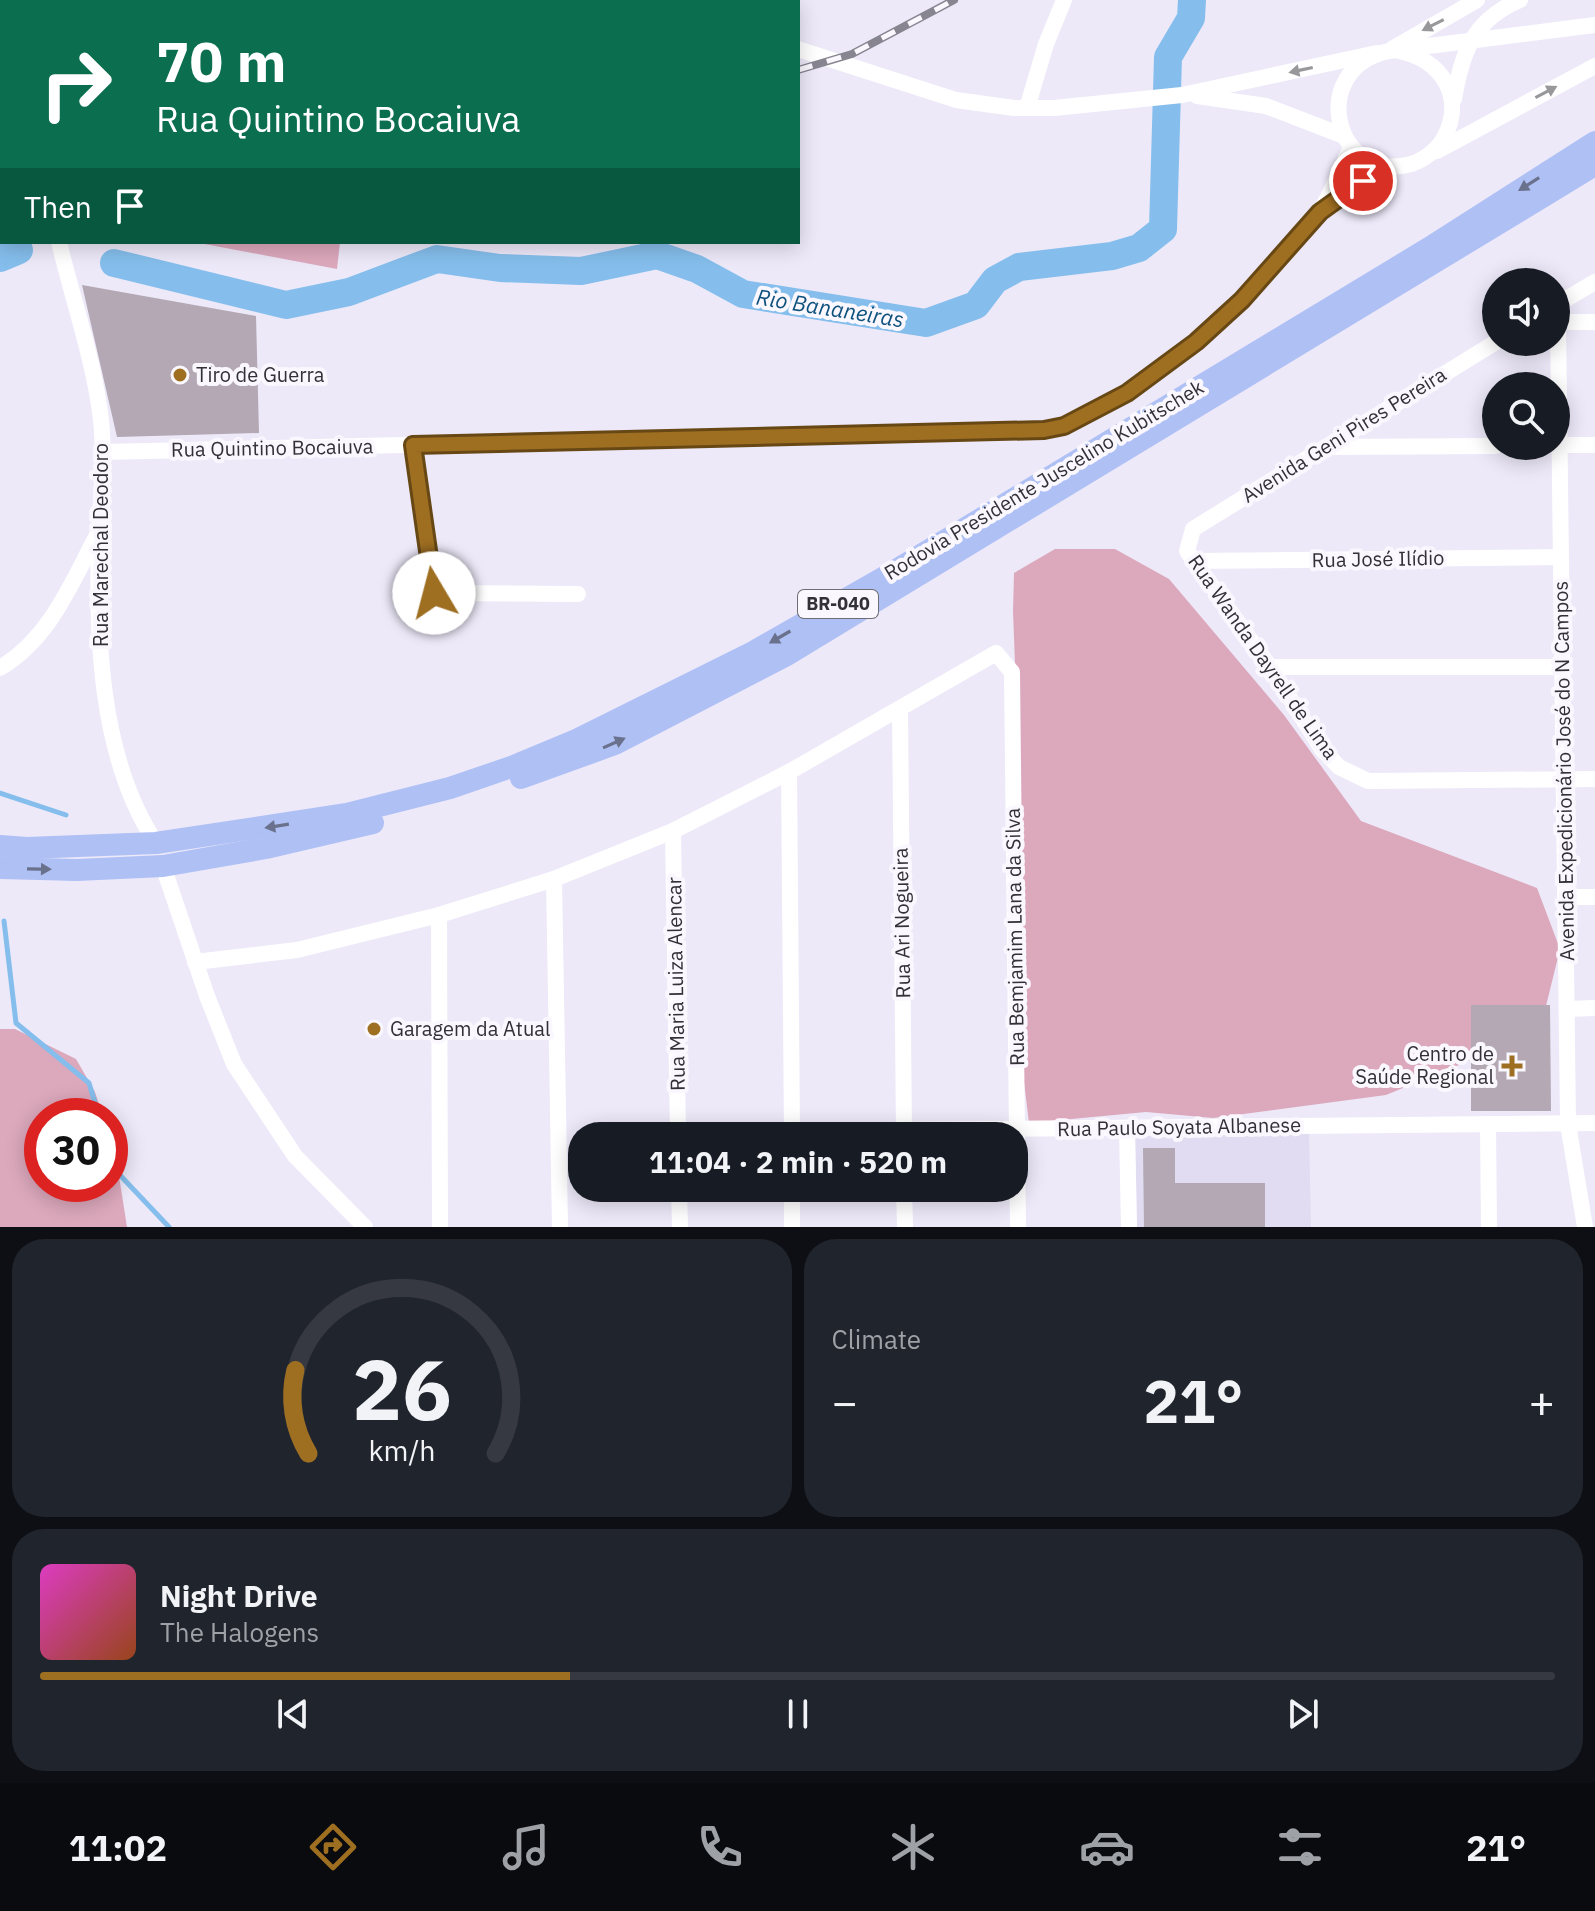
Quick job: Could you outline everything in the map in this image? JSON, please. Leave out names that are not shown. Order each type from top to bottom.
[{"type":"highway","name":"Rodovia Presidente Juscelino Kubitschek","points":[[0,846],[27,848],[156,843],[347,814],[450,788],[574,741],[753,652],[888,575],[1429,248],[1595,142]]},
{"type":"highway","name":"Rodovia Presidente Juscelino Kubitschek","points":[[0,868],[77,870],[163,866],[354,828],[504,783],[615,744],[785,656],[1595,165]]},
{"type":"street","points":[[1027,108],[1046,44],[1064,0]]},
{"type":"street","points":[[1347,141],[1338,117],[1338,97],[1352,70],[1359,63],[1388,52],[1477,0]]},
{"type":"street","points":[[1428,156],[1445,135],[1469,43],[1499,4],[1520,0]]},
{"type":"street","points":[[800,50],[956,100],[1027,108],[1140,101],[1183,95],[1388,52],[1595,25]]},
{"type":"street","points":[[1388,52],[1416,55],[1431,63],[1443,77],[1450,93],[1452,110]]},
{"type":"street","points":[[1183,95],[1266,106],[1347,141],[1366,159],[1384,166],[1400,167],[1415,163],[1595,66]]},
{"type":"street","name":"Rua Quintino Bocaiuva","points":[[1320,212],[1347,141]]},
{"type":"street","name":"Rua Quintino Bocaiuva","points":[[102,452],[1044,430],[1060,427],[1127,393],[1196,342],[1242,300],[1320,212],[1384,166]]},
{"type":"street","name":"Rua Marechal Deodoro","points":[[59,244],[95,384],[101,422],[97,601],[103,685],[132,801],[156,843]]},
{"type":"street","points":[[1570,302],[1595,282]]},
{"type":"street","points":[[1570,316],[1595,322]]},
{"type":"street","name":"Avenida Geni Pires Pereira","points":[[1193,529],[1482,351]]},
{"type":"street","points":[[413,445],[434,593],[578,594]]},
{"type":"street","points":[[1570,445],[1595,445]]},
{"type":"street","points":[[1325,447],[1482,446]]},
{"type":"street","name":"Avenida Expedicionário José do N Campos","points":[[1558,460],[1568,1124],[1585,1227]]},
{"type":"street","name":"Rua Wanda Dayrell de Lima","points":[[1193,529],[1187,551],[1270,667],[1322,749],[1339,767],[1368,781],[1595,779]]},
{"type":"street","points":[[0,668],[19,657],[40,636],[100,530]]},
{"type":"street","name":"Rua José Ilídio","points":[[1194,561],[1561,557]]},
{"type":"street","name":"Rua Bemjamim Lana da Silva","points":[[900,710],[996,653],[1012,672],[1017,1122]]},
{"type":"street","points":[[1270,667],[1562,667]]},
{"type":"street","points":[[195,962],[297,950],[439,915],[554,879],[673,831],[789,772],[900,710]]},
{"type":"street","name":"Rua Ari Nogueira","points":[[900,710],[904,1122]]},
{"type":"street","points":[[789,772],[792,1122]]},
{"type":"street","name":"Rua Maria Luiza Alencar","points":[[673,831],[678,1122]]},
{"type":"street","points":[[163,866],[234,1064],[295,1156],[365,1227]]},
{"type":"street","points":[[554,879],[560,1227]]},
{"type":"street","points":[[1565,897],[1595,897]]},
{"type":"street","points":[[439,915],[440,1227]]},
{"type":"street","points":[[1567,1009],[1595,1008]]},
{"type":"street","name":"Rua Paulo Soyata Albanese","points":[[1028,1129],[1595,1123]]},
{"type":"street","points":[[1488,1124],[1489,1227]]},
{"type":"street","points":[[1127,1128],[1129,1227]]},
{"type":"street","points":[[679,1202],[680,1227]]},
{"type":"street","points":[[792,1202],[792,1227]]},
{"type":"street","points":[[904,1202],[905,1227]]},
{"type":"street","name":"Rua Bemjamim Lana da Silva","points":[[1018,1202],[1018,1227]]},
{"type":"shaded area","points":[[205,244],[340,244],[337,269]]},
{"type":"shaded area","points":[[1055,549],[1115,549],[1169,579],[1284,715],[1361,821],[1537,888],[1560,949],[1545,1010],[1500,1048],[1386,1095],[1213,1118],[1146,1112],[1029,1123],[1022,1066],[1023,876],[1014,573]]},
{"type":"shaded area","points":[[0,1029],[15,1029],[76,1059],[97,1098],[24,1098],[24,1202],[123,1202],[127,1227],[0,1227]]},
{"type":"shaded area","points":[[1309,1131],[1311,1227],[1137,1227],[1135,1136]]},
{"type":"building","name":"Tiro de Guerra","points":[[82,285],[256,316],[259,433],[117,437]]},
{"type":"building","points":[[1471,1005],[1550,1005],[1551,1111],[1471,1111]]},
{"type":"building","points":[[1143,1148],[1175,1148],[1175,1183],[1265,1183],[1265,1227],[1144,1227]]},
{"type":"waterway","name":"Rio Bananeiras","points":[[114,263],[286,305],[349,292],[437,259],[500,268],[581,271],[657,255],[697,269],[743,294],[926,323],[976,305],[995,280],[1019,267],[1112,256],[1139,248],[1163,229],[1168,57],[1191,18],[1192,0]]},
{"type":"waterway","name":"Rio Bananeiras","points":[[0,258],[19,250]]},
{"type":"waterway","points":[[0,793],[66,815]]},
{"type":"waterway","points":[[4,921],[16,1023],[89,1083],[94,1098]]},
{"type":"waterway","points":[[128,1184],[169,1227]]},
{"type":"railway","points":[[800,69],[852,54],[954,0]]},
{"type":"place","name":"Tiro de Guerra","points":[[180,375]]},
{"type":"place","name":"Garagem da Atual","points":[[374,1029]]},
{"type":"place","name":"Centro de Saúde Regional","points":[[1512,1066]]},
{"type":"route","points":[[434,593],[413,445],[1044,430],[1060,427],[1127,393],[1196,342],[1242,300],[1320,212],[1363,181]]}]
